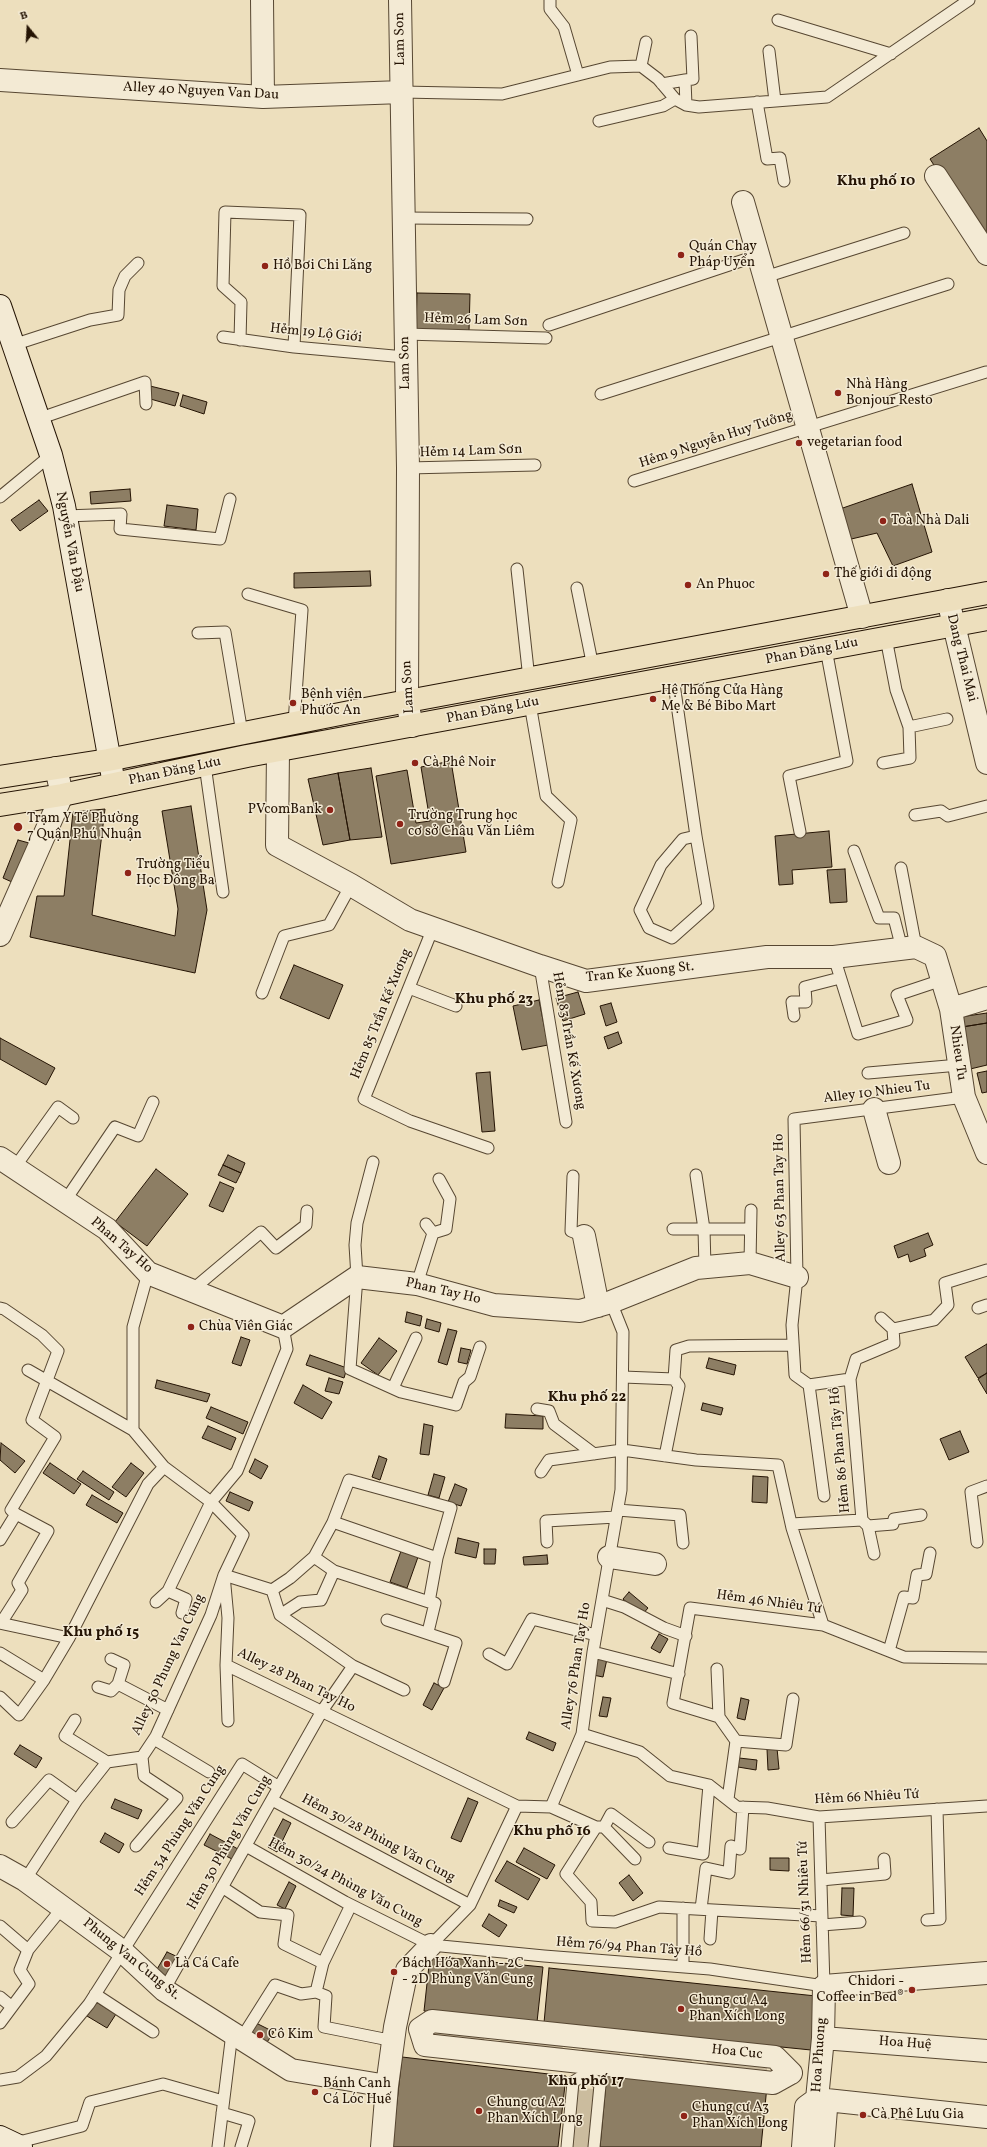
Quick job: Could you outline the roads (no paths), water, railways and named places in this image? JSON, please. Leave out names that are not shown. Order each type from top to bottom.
[{"type":"main road","name":"Phan Đăng Lưu","points":[[0,777],[108,760],[408,701],[987,593]]},
{"type":"main road","name":"Phan Đăng Lưu","points":[[0,805],[62,795],[278,751],[987,619]]},
{"type":"street","points":[[262,0],[263,97]]},
{"type":"street","name":"Lam Son","points":[[400,0],[408,468],[408,701],[412,726]]},
{"type":"street","name":"Alley 40 Nguyen Van Dau","points":[[0,80],[263,97],[402,92]]},
{"type":"street","points":[[936,176],[987,254]]},
{"type":"street","points":[[743,202],[783,336],[807,426],[862,617]]},
{"type":"street","name":"Nguyễn Văn Đậu","points":[[0,306],[6,346],[38,419],[51,455],[65,516],[108,760],[114,784]]},
{"type":"street","name":"Dang Thai Mai","points":[[948,600],[952,626],[987,763]]},
{"type":"street","name":"Tran Ke Xuong St.","points":[[278,751],[277,845],[351,885],[410,920],[586,981],[767,957],[834,957],[909,948]]},
{"type":"street","points":[[0,935],[62,795],[56,768]]},
{"type":"street","points":[[909,948],[935,956],[951,1009],[987,998]]},
{"type":"street","name":"Nhieu Tu","points":[[951,1009],[964,1097],[987,1153]]},
{"type":"street","points":[[874,1109],[889,1163]]},
{"type":"street","name":"Phan Tay Ho","points":[[7,1162],[107,1229],[148,1272],[283,1327]]},
{"type":"street","points":[[584,1236],[605,1304]]},
{"type":"street","name":"Phan Tay Ho","points":[[357,1277],[417,1284],[494,1305],[580,1311],[605,1304],[696,1268],[750,1263],[797,1277]]},
{"type":"street","points":[[283,1327],[357,1277]]},
{"type":"street","points":[[609,1557],[654,1564]]},
{"type":"street","name":"Phung Van Cung St.","points":[[0,1866],[26,1880],[122,1951],[164,1990],[291,2070],[387,2086]]},
{"type":"street","points":[[382,2147],[387,2086],[394,2034],[407,1970],[431,1945]]},
{"type":"street","points":[[824,1986],[987,1973]]},
{"type":"street","name":"Hoa Phuong","points":[[803,2147],[806,2107],[817,2099],[820,2076],[823,2038],[824,1986]]},
{"type":"street","name":"Hoa Cuc","points":[[432,2021],[775,2057],[791,2073],[773,2083],[628,2068],[582,2066],[491,2052],[425,2045],[420,2030],[432,2021]]},
{"type":"street","points":[[491,2052],[495,2028]]},
{"type":"street","points":[[394,2034],[420,2030]]},
{"type":"street","points":[[574,2036],[582,2066]]},
{"type":"street","name":"Hoa Huệ","points":[[823,2038],[987,2050]]},
{"type":"street","points":[[628,2068],[630,2042]]},
{"type":"street","name":"Hoa Cuc","points":[[698,2075],[700,2050]]},
{"type":"street","points":[[791,2073],[820,2076]]},
{"type":"street","points":[[817,2099],[987,2117]]},
{"type":"street","name":"Hoa Phuong","points":[[817,2099],[826,2109],[823,2147]]},
{"type":"lane","points":[[550,0],[550,9],[564,27],[578,75]]},
{"type":"lane","points":[[402,92],[502,94],[610,67],[641,66],[648,70],[675,99],[686,105],[699,107],[827,97],[969,0]]},
{"type":"lane","points":[[778,20],[891,54]]},
{"type":"lane","points":[[662,84],[694,79],[691,36]]},
{"type":"lane","points":[[641,66],[646,42]]},
{"type":"lane","points":[[769,51],[775,101]]},
{"type":"lane","points":[[685,80],[686,105]]},
{"type":"lane","points":[[599,121],[664,106],[675,99]]},
{"type":"lane","points":[[757,102],[767,159],[780,158],[784,181]]},
{"type":"lane","points":[[240,340],[241,302],[223,286],[226,212],[300,215],[294,347]]},
{"type":"lane","points":[[404,218],[527,219]]},
{"type":"lane","points":[[765,277],[904,233]]},
{"type":"lane","points":[[549,324],[758,255]]},
{"type":"lane","points":[[6,346],[90,320],[118,315],[119,290],[125,276],[138,263]]},
{"type":"lane","points":[[600,394],[948,284]]},
{"type":"lane","name":"Hẻm 26 Lam Sơn","points":[[405,334],[546,338]]},
{"type":"lane","name":"Hẻm 19 Lộ Giới","points":[[223,337],[294,347],[406,357]]},
{"type":"lane","name":"Hẻm 9 Nguyễn Huy Tưởng","points":[[634,481],[807,426],[986,372]]},
{"type":"lane","points":[[38,419],[145,382],[146,404]]},
{"type":"lane","points":[[0,497],[51,455]]},
{"type":"lane","name":"Hẻm 14 Lam Sơn","points":[[408,468],[535,465]]},
{"type":"lane","points":[[65,516],[122,514],[120,529],[220,539],[230,499]]},
{"type":"lane","points":[[517,569],[529,679]]},
{"type":"lane","points":[[577,588],[593,667]]},
{"type":"lane","points":[[248,594],[302,610],[294,723]]},
{"type":"lane","points":[[198,633],[225,632],[242,733]]},
{"type":"lane","points":[[883,763],[910,758],[909,727],[896,690],[886,638]]},
{"type":"lane","points":[[800,832],[789,776],[847,761],[826,649]]},
{"type":"lane","points":[[673,677],[696,836],[708,906],[672,938],[649,928],[640,910],[661,865],[683,839],[696,836]]},
{"type":"lane","points":[[530,704],[546,796],[571,820],[558,882]]},
{"type":"lane","points":[[909,727],[947,719]]},
{"type":"lane","points":[[205,765],[223,892]]},
{"type":"lane","points":[[915,815],[940,811],[948,816],[987,806]]},
{"type":"lane","points":[[854,851],[879,918],[894,918],[909,948]]},
{"type":"lane","points":[[900,868],[909,948]]},
{"type":"lane","points":[[262,993],[284,936],[329,925],[351,885]]},
{"type":"lane","name":"Hẻm 85 Trần Kế Xương","points":[[434,928],[364,1099],[410,1121],[488,1148]]},
{"type":"lane","points":[[834,957],[858,1034],[907,1020],[897,994],[942,980]]},
{"type":"lane","name":"Hẻm 83 Trần Kế Xương","points":[[540,966],[566,1122]]},
{"type":"lane","points":[[794,1016],[792,1002],[806,1002],[805,986],[840,978]]},
{"type":"lane","points":[[409,988],[456,1006]]},
{"type":"lane","points":[[868,1073],[959,1065]]},
{"type":"lane","name":"Alley 10 Nhieu Tu","points":[[794,1120],[964,1097]]},
{"type":"lane","points":[[65,1201],[115,1127],[138,1136],[153,1102]]},
{"type":"lane","points":[[7,1162],[58,1107],[73,1118]]},
{"type":"lane","name":"Alley 63 Phan Tay Ho","points":[[794,1120],[797,1277]]},
{"type":"lane","points":[[373,1162],[357,1223],[355,1245],[357,1277],[350,1369],[401,1392],[456,1405],[464,1382],[470,1377],[480,1347]]},
{"type":"lane","points":[[696,1175],[704,1229],[705,1267]]},
{"type":"lane","points":[[573,1176],[572,1231],[584,1236]]},
{"type":"lane","points":[[433,1233],[446,1229],[450,1199],[439,1179]]},
{"type":"lane","points":[[750,1210],[750,1263]]},
{"type":"lane","points":[[192,1290],[261,1232],[276,1248],[306,1225],[307,1211]]},
{"type":"lane","points":[[426,1224],[433,1233]]},
{"type":"lane","points":[[673,1229],[750,1229]]},
{"type":"lane","points":[[417,1284],[433,1233]]},
{"type":"lane","points":[[893,1329],[934,1320],[948,1305],[945,1283],[987,1270]]},
{"type":"lane","points":[[133,1430],[133,1327],[148,1272]]},
{"type":"lane","name":"Hẻm 86 Phan Tây Hồ","points":[[797,1277],[792,1325],[795,1375],[809,1385],[850,1379],[865,1523],[874,1554]]},
{"type":"lane","name":"Alley 76 Phan Tay Ho","points":[[551,1807],[582,1734],[593,1652],[621,1490],[623,1332],[605,1304]]},
{"type":"lane","points":[[0,1308],[4,1309],[42,1336],[58,1351],[32,1420],[55,1437],[11,1510],[48,1530],[18,1583],[22,1590],[1,1623],[69,1638]]},
{"type":"lane","points":[[850,1379],[856,1359],[894,1343],[893,1329],[881,1318]]},
{"type":"lane","points":[[156,1602],[168,1591],[211,1502],[237,1471],[287,1348],[283,1327]]},
{"type":"lane","points":[[393,1388],[416,1338]]},
{"type":"lane","points":[[665,1456],[679,1386],[674,1378],[676,1350],[689,1346],[793,1345]]},
{"type":"lane","points":[[28,1370],[133,1430],[164,1468],[211,1502],[244,1535],[224,1576],[272,1590],[290,1578],[314,1557],[333,1522],[349,1480],[451,1508],[436,1558],[429,1602]]},
{"type":"lane","points":[[623,1377],[674,1378]]},
{"type":"lane","points":[[809,1385],[824,1496]]},
{"type":"lane","points":[[537,1409],[549,1411],[554,1424],[594,1454]]},
{"type":"lane","points":[[541,1472],[549,1460],[622,1450],[696,1460],[778,1465],[791,1524],[823,1625]]},
{"type":"lane","points":[[0,1697],[19,1715],[44,1680],[69,1638],[148,1484],[164,1468]]},
{"type":"lane","points":[[977,1542],[971,1492],[987,1486]]},
{"type":"lane","points":[[0,1540],[16,1514]]},
{"type":"lane","points":[[547,1542],[546,1520],[617,1514],[680,1514],[683,1543]]},
{"type":"lane","points":[[791,1524],[893,1524],[894,1519],[921,1515]]},
{"type":"lane","points":[[333,1522],[436,1558]]},
{"type":"lane","points":[[889,1651],[904,1597],[913,1598],[917,1575],[926,1574],[930,1554]]},
{"type":"lane","points":[[314,1557],[334,1571],[435,1603],[428,1632]]},
{"type":"lane","points":[[280,1615],[300,1602],[321,1600],[334,1571]]},
{"type":"lane","name":"Alley 28 Phan Tay Ho","points":[[224,1576],[228,1618],[226,1665],[517,1806]]},
{"type":"lane","name":"Alley 50 Phung Van Cung","points":[[107,1762],[142,1757],[154,1739],[211,1615],[224,1576]]},
{"type":"lane","points":[[272,1590],[280,1615],[353,1666],[404,1690]]},
{"type":"lane","points":[[168,1591],[186,1599],[182,1613]]},
{"type":"lane","points":[[602,1600],[624,1606],[664,1628],[686,1636]]},
{"type":"lane","name":"Hẻm 46 Nhiêu Tứ","points":[[719,1717],[673,1702],[682,1661],[690,1608],[823,1625],[904,1657],[987,1658]]},
{"type":"lane","points":[[489,1654],[507,1664],[532,1619],[596,1635]]},
{"type":"lane","points":[[388,1620],[428,1632],[456,1643],[444,1682]]},
{"type":"lane","points":[[593,1652],[679,1674]]},
{"type":"lane","points":[[0,1653],[44,1680]]},
{"type":"lane","points":[[98,1687],[111,1691],[118,1684],[124,1665],[110,1659]]},
{"type":"lane","points":[[226,1665],[228,1721]]},
{"type":"lane","name":"Hẻm 30 Phùng Văn Cung","points":[[164,1990],[322,1711],[353,1666]]},
{"type":"lane","points":[[717,1669],[719,1717],[736,1741],[728,1799]]},
{"type":"lane","points":[[118,1684],[168,1710]]},
{"type":"lane","points":[[736,1741],[786,1745],[793,1699]]},
{"type":"lane","points":[[26,1880],[77,1800],[107,1762],[65,1736],[74,1720]]},
{"type":"lane","points":[[582,1734],[640,1752],[670,1776],[709,1785],[704,1854],[670,1848]]},
{"type":"lane","points":[[154,1739],[210,1772]]},
{"type":"lane","points":[[136,1846],[176,1798],[144,1776],[142,1757]]},
{"type":"lane","name":"Hẻm 34 Phùng Văn Cung","points":[[122,1951],[242,1764],[279,1787]]},
{"type":"lane","points":[[12,1822],[49,1780],[77,1800]]},
{"type":"lane","name":"Hẻm 66 Nhiêu Tứ","points":[[709,1785],[737,1807],[767,1808],[819,1817],[987,1806]]},
{"type":"lane","name":"Hẻm 30/28 Phùng Văn Cung","points":[[272,1800],[470,1905]]},
{"type":"lane","points":[[431,1945],[470,1905],[517,1806],[551,1807],[600,1827],[635,1859]]},
{"type":"lane","points":[[710,1939],[707,1910],[706,1868],[729,1873],[731,1846],[740,1849],[743,1807]]},
{"type":"lane","points":[[927,1920],[940,1919],[937,1809]]},
{"type":"lane","points":[[649,1842],[612,1814],[600,1827],[566,1874],[591,1902],[592,1921],[615,1922],[659,1907],[860,1922]]},
{"type":"lane","name":"Hẻm 66/31 Nhiêu Tứ","points":[[819,1817],[824,1986]]},
{"type":"lane","name":"Hẻm 30/24 Phùng Văn Cung","points":[[246,1846],[351,1905],[431,1945]]},
{"type":"lane","points":[[821,1880],[885,1874],[884,1859]]},
{"type":"lane","points":[[222,1887],[260,1912],[288,1915],[284,1944],[323,1963]]},
{"type":"lane","points":[[316,1992],[323,1963],[351,1905]]},
{"type":"lane","points":[[0,2022],[29,1984],[20,1970],[28,1950],[63,1907]]},
{"type":"lane","points":[[683,1908],[683,1967]]},
{"type":"lane","points":[[0,1926],[28,1950]]},
{"type":"lane","name":"Hẻm 76/94 Phan Tây Hồ","points":[[431,1945],[710,1969],[824,1986]]},
{"type":"lane","points":[[0,2080],[18,2077],[46,2056],[95,1994],[122,1951]]},
{"type":"lane","points":[[218,2147],[223,2101],[236,2036],[275,1985],[301,1994],[316,1992],[326,1996],[324,2027],[394,2034]]},
{"type":"lane","points":[[95,1994],[153,2032]]},
{"type":"lane","points":[[0,1998],[12,2007]]},
{"type":"lane","points":[[567,2147],[573,2082],[582,2066],[600,2085],[594,2147]]},
{"type":"lane","points":[[12,2143],[82,2126],[90,2102],[162,2084],[223,2101]]},
{"type":"lane","points":[[222,2113],[249,2121],[241,2147]]},
{"type":"place","name":"Quán Chay Pháp Uyển","points":[[681,255]]},
{"type":"place","name":"Hồ Bơi Chi Lăng","points":[[265,266]]},
{"type":"place","name":"Nhà Hàng Bonjour Resto","points":[[838,393]]},
{"type":"place","name":"vegetarian food","points":[[799,443]]},
{"type":"place","name":"Toà Nhà Dali","points":[[883,521]]},
{"type":"place","name":"Thế giới di động","points":[[826,574]]},
{"type":"place","name":"An Phuoc","points":[[688,585]]},
{"type":"place","name":"Hệ Thống Cửa Hàng Mẹ & Bé Bibo Mart","points":[[653,699]]},
{"type":"place","name":"Bệnh viện Phước An","points":[[293,703]]},
{"type":"place","name":"Cà Phê Noir","points":[[415,763]]},
{"type":"place","name":"PVcomBank","points":[[330,810]]},
{"type":"place","name":"Trường Trung học cơ sở Châu Văn Liêm","points":[[400,824]]},
{"type":"place","name":"Trạm Y Tế Phường 7 Quận Phú Nhuận","points":[[18,827]]},
{"type":"place","name":"Trường Tiểu Học Đông Ba","points":[[128,873]]},
{"type":"place","name":"Chùa Viên Giác","points":[[191,1327]]},
{"type":"place","name":"Là Cá Cafe","points":[[167,1964]]},
{"type":"place","name":"Bách Hóa Xanh - 2C - 2D Phùng Văn Cung","points":[[394,1972]]},
{"type":"place","name":"Chidori - Coffee in Bed®","points":[[912,1990]]},
{"type":"place","name":"Chung cư A4 Phan Xích Long","points":[[681,2009]]},
{"type":"place","name":"Cô Kim","points":[[260,2035]]},
{"type":"place","name":"Bánh Canh Cá Lóc Huế","points":[[315,2092]]},
{"type":"place","name":"Chung cư A2 Phan Xích Long","points":[[479,2111]]},
{"type":"place","name":"Cà Phê Lưu Gia","points":[[863,2115]]},
{"type":"place","name":"Chung cư A3 Phan Xích Long","points":[[684,2116]]},
{"type":"district","name":"Khu phố 10","points":[[876,182]]},
{"type":"district","name":"Khu phố 23","points":[[494,1000]]},
{"type":"district","name":"Khu phố 22","points":[[587,1398]]},
{"type":"district","name":"Khu phố 15","points":[[101,1633]]},
{"type":"district","name":"Khu phố 16","points":[[552,1832]]},
{"type":"district","name":"Khu phố 17","points":[[586,2082]]}]
